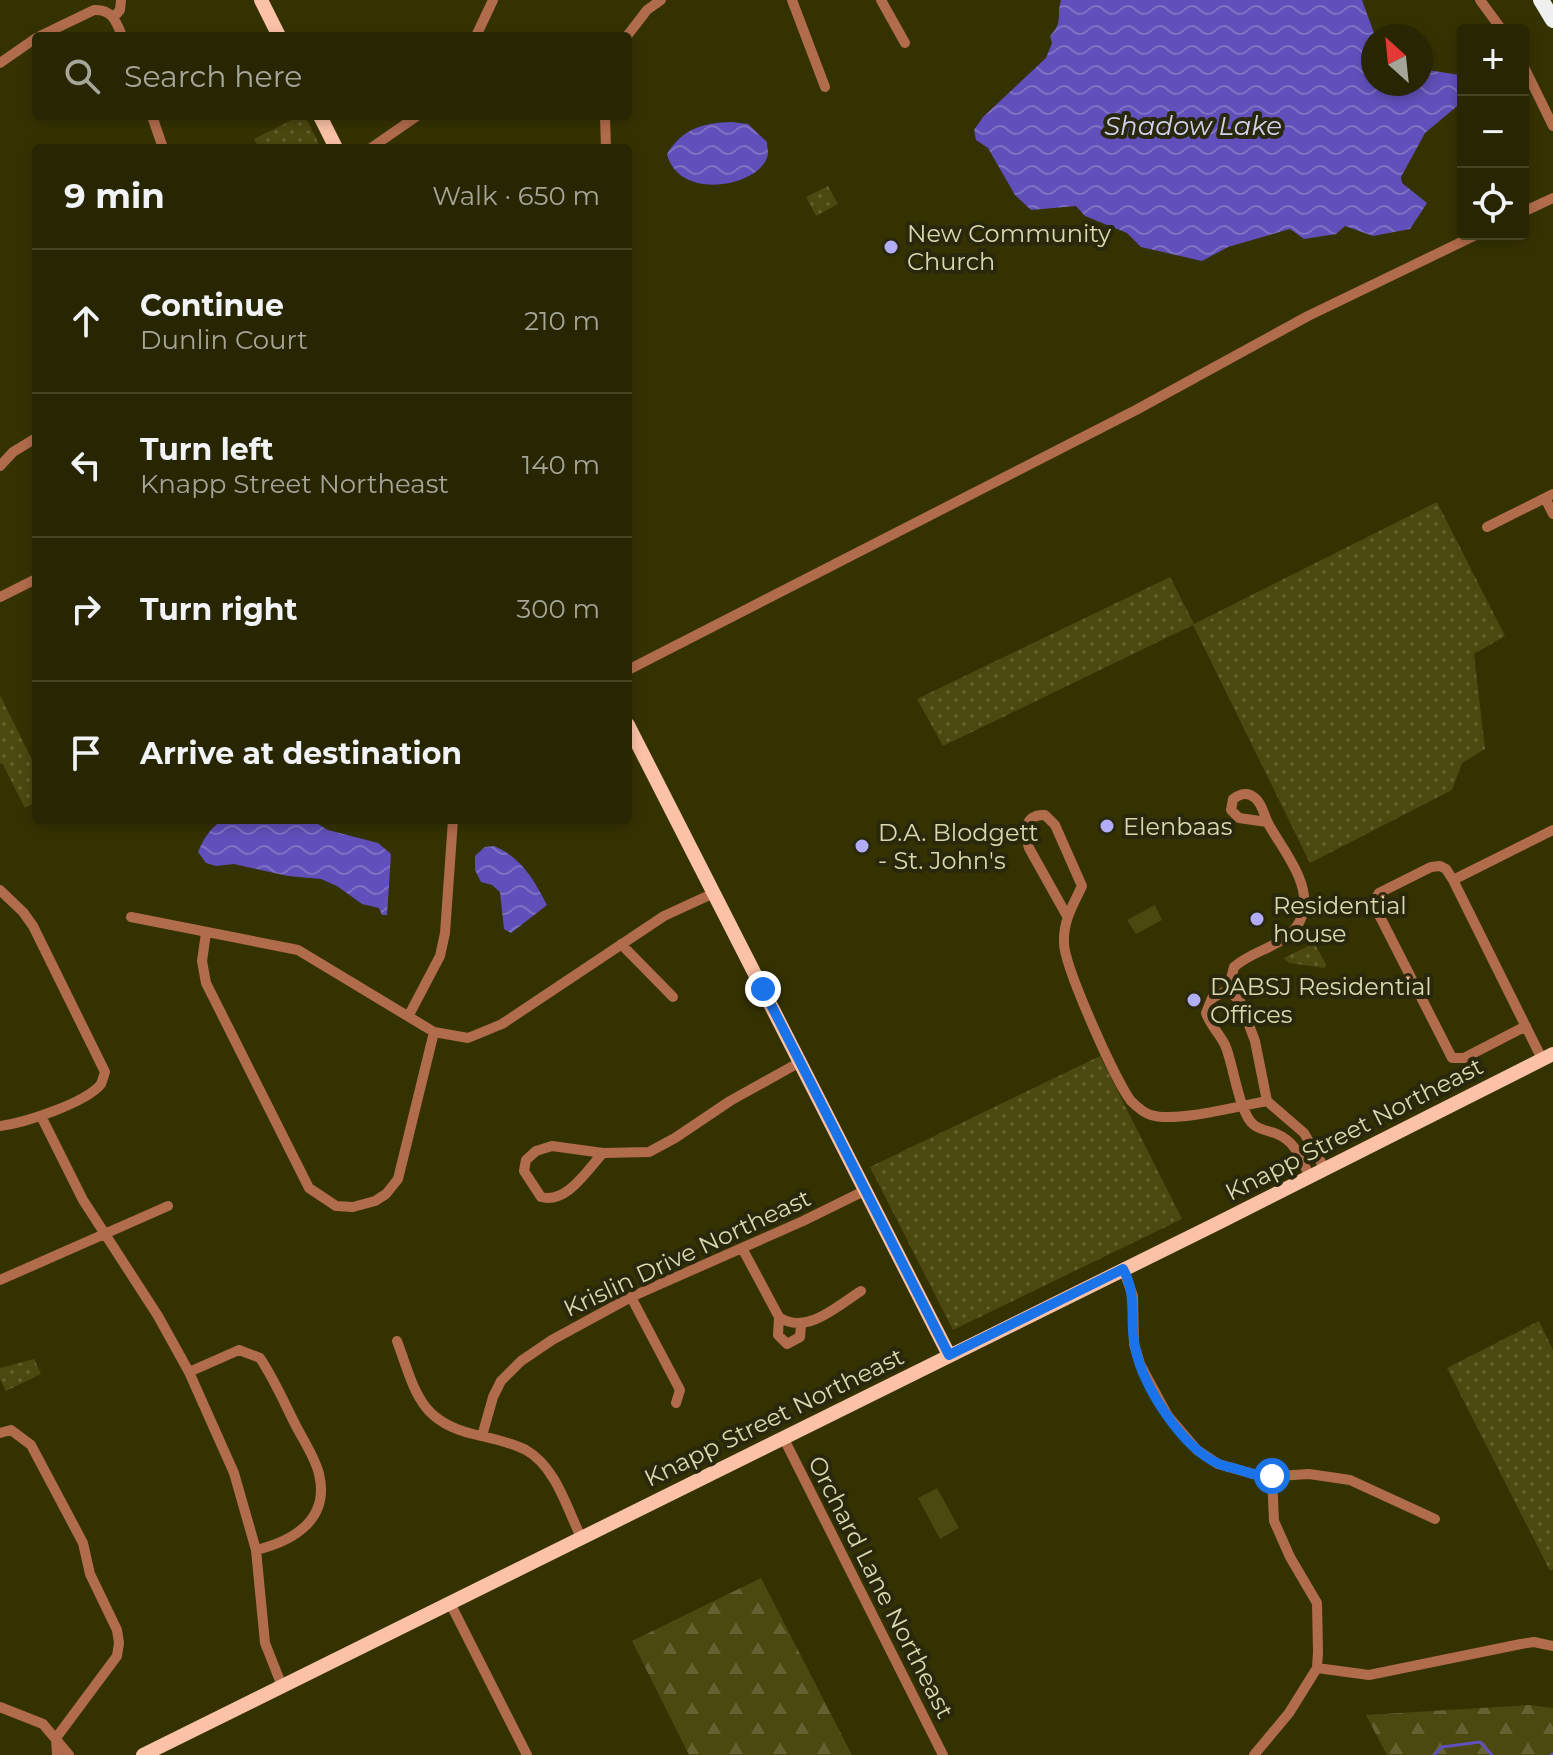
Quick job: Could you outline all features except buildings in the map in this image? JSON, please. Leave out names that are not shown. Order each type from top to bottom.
[{"type":"highway","points":[[1541,0],[1553,20]]},
{"type":"main road","points":[[261,0],[277,32]]},
{"type":"main road","points":[[322,120],[334,144]]},
{"type":"main road","points":[[632,733],[949,1355]]},
{"type":"main road","name":"Knapp Street Northeast","points":[[143,1755],[1548,1056]]},
{"type":"street","points":[[114,17],[120,10],[121,0]]},
{"type":"street","points":[[478,32],[493,0]]},
{"type":"street","points":[[630,32],[647,10],[661,0]]},
{"type":"street","points":[[792,0],[825,87]]},
{"type":"street","points":[[881,0],[905,43]]},
{"type":"street","points":[[1480,0],[1498,24]]},
{"type":"street","points":[[47,32],[94,5],[114,17],[120,32]]},
{"type":"street","points":[[0,63],[32,41]]},
{"type":"street","points":[[1529,77],[1553,126]]},
{"type":"street","points":[[153,120],[162,144]]},
{"type":"street","points":[[377,144],[411,120]]},
{"type":"street","points":[[605,120],[606,144]]},
{"type":"street","points":[[1529,209],[1553,198]]},
{"type":"street","points":[[632,668],[1136,410],[1308,316],[1466,240]]},
{"type":"street","points":[[0,466],[13,452],[32,440]]},
{"type":"street","points":[[1487,527],[1549,496],[1553,514]]},
{"type":"street","points":[[0,597],[32,581]]},
{"type":"street","points":[[1067,916],[1025,836],[1025,827],[1031,818],[1038,815],[1045,815],[1055,825],[1082,886],[1067,916],[1063,947],[1116,1077],[1132,1101],[1150,1115],[1169,1117],[1267,1101]]},
{"type":"street","points":[[1267,822],[1287,853],[1302,887],[1303,915],[1287,938],[1234,967],[1228,990],[1212,998],[1206,1013],[1225,1045],[1237,1092],[1253,1124],[1285,1138],[1295,1146],[1310,1177]]},
{"type":"street","points":[[409,1015],[440,956],[445,933],[453,824]]},
{"type":"street","points":[[1453,880],[1553,830]]},
{"type":"street","points":[[1526,1026],[1464,1058],[1452,1058],[1373,906],[1373,900],[1379,893],[1433,866],[1446,869],[1526,1026],[1548,1056]]},
{"type":"street","points":[[0,890],[33,926],[105,1072],[102,1083],[93,1091],[42,1118],[0,1126]]},
{"type":"street","points":[[131,917],[298,950],[434,1032],[468,1038],[502,1024],[664,916],[714,893]]},
{"type":"street","points":[[206,933],[202,961],[206,983],[309,1188],[336,1206],[353,1207],[375,1201],[386,1194],[398,1179],[434,1032]]},
{"type":"street","points":[[621,944],[673,997]]},
{"type":"street","points":[[1228,990],[1240,1001],[1255,1041],[1267,1101],[1304,1133],[1325,1169]]},
{"type":"street","points":[[603,1153],[568,1191],[558,1197],[541,1197],[524,1171],[526,1160],[536,1151],[552,1146],[603,1153],[649,1152],[800,1062]]},
{"type":"street","points":[[42,1118],[83,1200],[158,1316],[189,1372],[234,1473],[256,1550],[265,1643],[282,1686]]},
{"type":"street","name":"Krislin Drive Northeast","points":[[482,1436],[493,1397],[509,1371],[552,1340],[631,1297],[866,1190]]},
{"type":"street","points":[[0,1280],[168,1206]]},
{"type":"street","points":[[742,1248],[779,1317],[786,1322],[801,1325],[861,1291]]},
{"type":"street","points":[[1123,1269],[1133,1296],[1134,1344],[1140,1364],[1168,1416],[1191,1444],[1218,1464],[1264,1477],[1309,1474],[1350,1480],[1435,1519]]},
{"type":"street","points":[[631,1297],[680,1390],[676,1403]]},
{"type":"street","points":[[779,1317],[778,1335],[787,1344],[800,1337],[801,1325]]},
{"type":"street","points":[[397,1341],[416,1390],[431,1416],[452,1429],[526,1450],[549,1470],[581,1537]]},
{"type":"street","points":[[189,1372],[239,1350],[260,1358],[316,1466],[321,1492],[319,1506],[311,1520],[298,1533],[279,1544],[256,1550]]},
{"type":"street","points":[[6,1432],[31,1445],[65,1504],[83,1543],[90,1574],[117,1630],[117,1656],[56,1738],[57,1755]]},
{"type":"street","name":"Orchard Lane Northeast","points":[[783,1437],[943,1755]]},
{"type":"street","points":[[1254,1755],[1289,1713],[1317,1668],[1317,1603],[1290,1557],[1274,1521],[1272,1476]]},
{"type":"street","points":[[450,1603],[527,1755]]},
{"type":"street","points":[[1317,1668],[1369,1675],[1521,1644],[1534,1642],[1553,1646]]},
{"type":"street","points":[[0,1707],[43,1724],[69,1755]]},
{"type":"green space","points":[[292,120],[307,120],[319,144],[257,144],[254,139]]},
{"type":"green space","points":[[828,186],[838,204],[816,216],[806,197]]},
{"type":"green space","points":[[1437,502],[1505,636],[1474,654],[1485,749],[1462,763],[1452,790],[1310,863],[1193,625],[943,746],[917,699],[1170,577],[1194,624]]},
{"type":"green space","points":[[0,695],[32,760],[32,804],[25,808],[0,764]]},
{"type":"green space","points":[[1155,905],[1162,920],[1136,934],[1127,920]]},
{"type":"green space","points":[[1314,943],[1326,964],[1325,968],[1289,963],[1284,958]]},
{"type":"green space","points":[[1100,1056],[1182,1219],[953,1330],[870,1167]]},
{"type":"green space","points":[[1539,1321],[1553,1350],[1553,1569],[1550,1571],[1447,1368]]},
{"type":"green space","points":[[34,1359],[41,1374],[6,1391],[0,1379],[0,1368]]},
{"type":"green space","points":[[937,1488],[959,1528],[940,1539],[918,1498]]},
{"type":"green space","points":[[761,1578],[852,1755],[689,1755],[632,1641]]},
{"type":"green space","points":[[1530,1705],[1553,1708],[1553,1755],[1387,1755],[1366,1715]]},
{"type":"water","name":"Shadow Lake","points":[[1061,0],[1362,0],[1371,24],[1361,24],[1361,96],[1433,96],[1433,71],[1457,75],[1457,106],[1425,133],[1401,177],[1402,183],[1427,203],[1410,229],[1373,236],[1345,226],[1336,234],[1304,239],[1290,229],[1228,247],[1202,261],[1141,247],[1127,233],[1085,216],[1076,206],[1031,210],[1015,195],[988,148],[976,140],[974,130],[983,117],[1046,58]]},
{"type":"water","points":[[732,122],[748,124],[767,142],[768,154],[763,165],[737,181],[720,184],[703,184],[687,179],[675,169],[667,154],[680,138],[703,126]]},
{"type":"water","points":[[318,824],[328,830],[378,843],[391,854],[387,915],[321,879],[288,876],[234,864],[216,866],[206,863],[198,852],[215,826]]},
{"type":"water","points":[[494,846],[519,863],[532,878],[547,905],[511,933],[504,929],[500,892],[492,885],[481,882],[475,870],[475,856],[485,847]]},
{"type":"waterway","points":[[1434,1755],[1442,1747],[1480,1742],[1492,1755]]},
{"type":"place","name":"New Community Church","points":[[891,247]]},
{"type":"place","name":"Elenbaas","points":[[1107,826]]},
{"type":"place","name":"D.A. Blodgett - St. John's","points":[[862,846]]},
{"type":"place","name":"Residential house","points":[[1257,919]]},
{"type":"place","name":"DABSJ Residential Offices","points":[[1194,1000]]},
{"type":"route","points":[[763,989],[949,1355],[1123,1269],[1133,1296],[1134,1344],[1140,1364],[1168,1416],[1185,1439],[1218,1464],[1264,1477],[1272,1476]]}]
